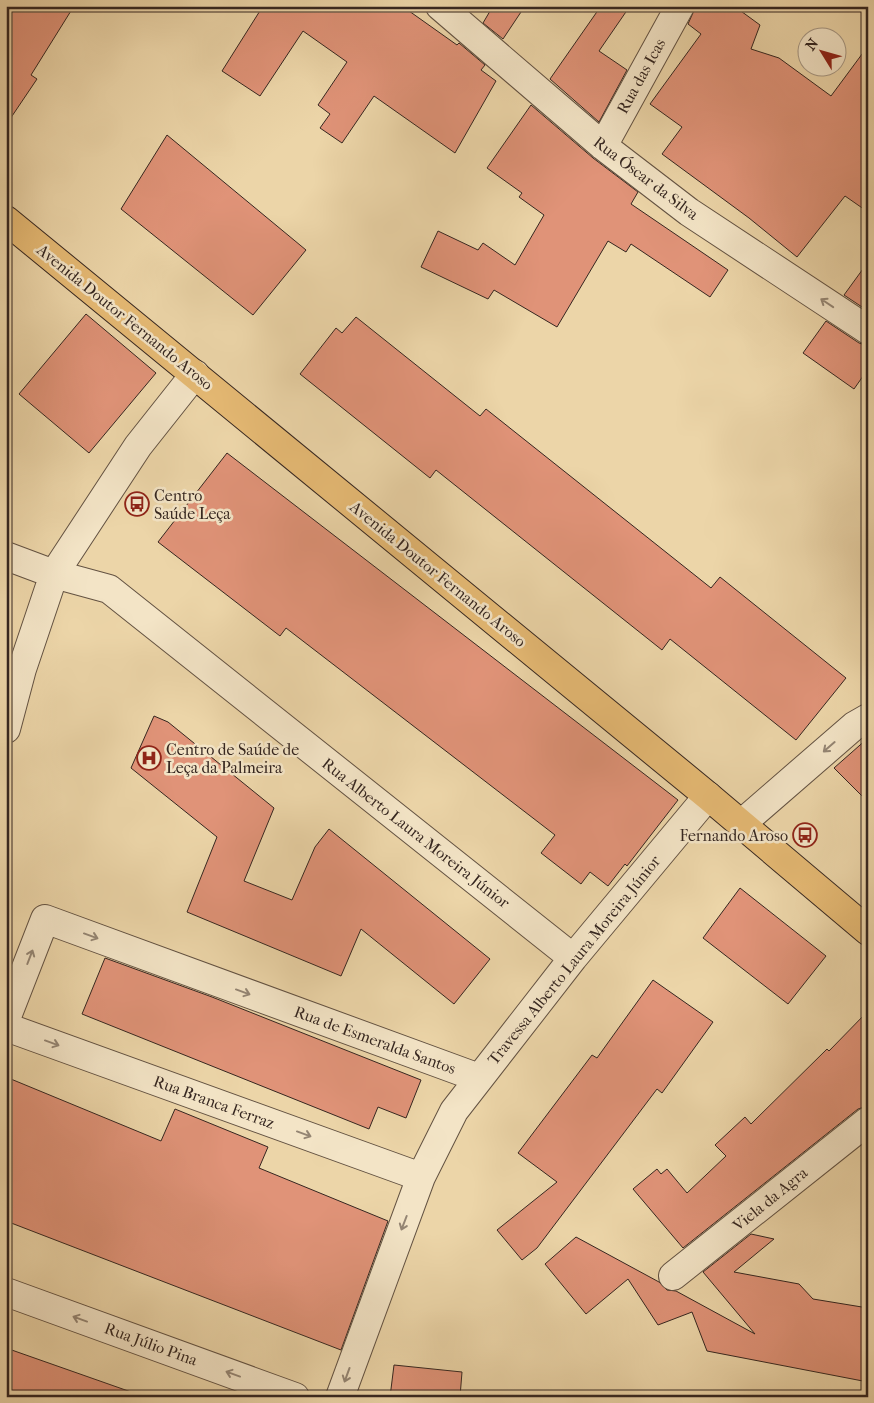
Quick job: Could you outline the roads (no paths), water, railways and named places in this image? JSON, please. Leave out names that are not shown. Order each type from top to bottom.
[{"type":"main road","name":"Avenida Doutor Fernando Aroso","points":[[6,220],[708,796],[868,931]]},
{"type":"street","name":"Rua Óscar da Silva","points":[[440,6],[602,146],[689,212],[868,330]]},
{"type":"street","name":"Rua das Icas","points":[[602,146],[680,6]]},
{"type":"street","points":[[7,725],[22,668],[54,574],[138,446],[195,374]]},
{"type":"street","name":"Rua Alberto Laura Moreira Júnior","points":[[6,556],[54,574],[109,589],[573,958]]},
{"type":"street","points":[[741,824],[854,726],[868,718]]},
{"type":"street","name":"Travessa Alberto Laura Moreira Júnior","points":[[479,1078],[573,958],[708,796]]},
{"type":"street","name":"Rua de Esmeralda Santos","points":[[6,1019],[45,919],[479,1078],[454,1111],[421,1177],[340,1397]]},
{"type":"street","name":"Rua Branca Ferraz","points":[[6,1026],[421,1177]]},
{"type":"street","name":"Viela da Agra","points":[[673,1276],[868,1121]]},
{"type":"street","name":"Rua Júlio Pina","points":[[6,1292],[295,1397]]},
{"type":"place","name":"Centro Saúde Leça","points":[[137,504]]},
{"type":"place","name":"Centro de Saúde de Leça da Palmeira","points":[[149,758]]},
{"type":"place","name":"Fernando Aroso","points":[[805,835]]}]
